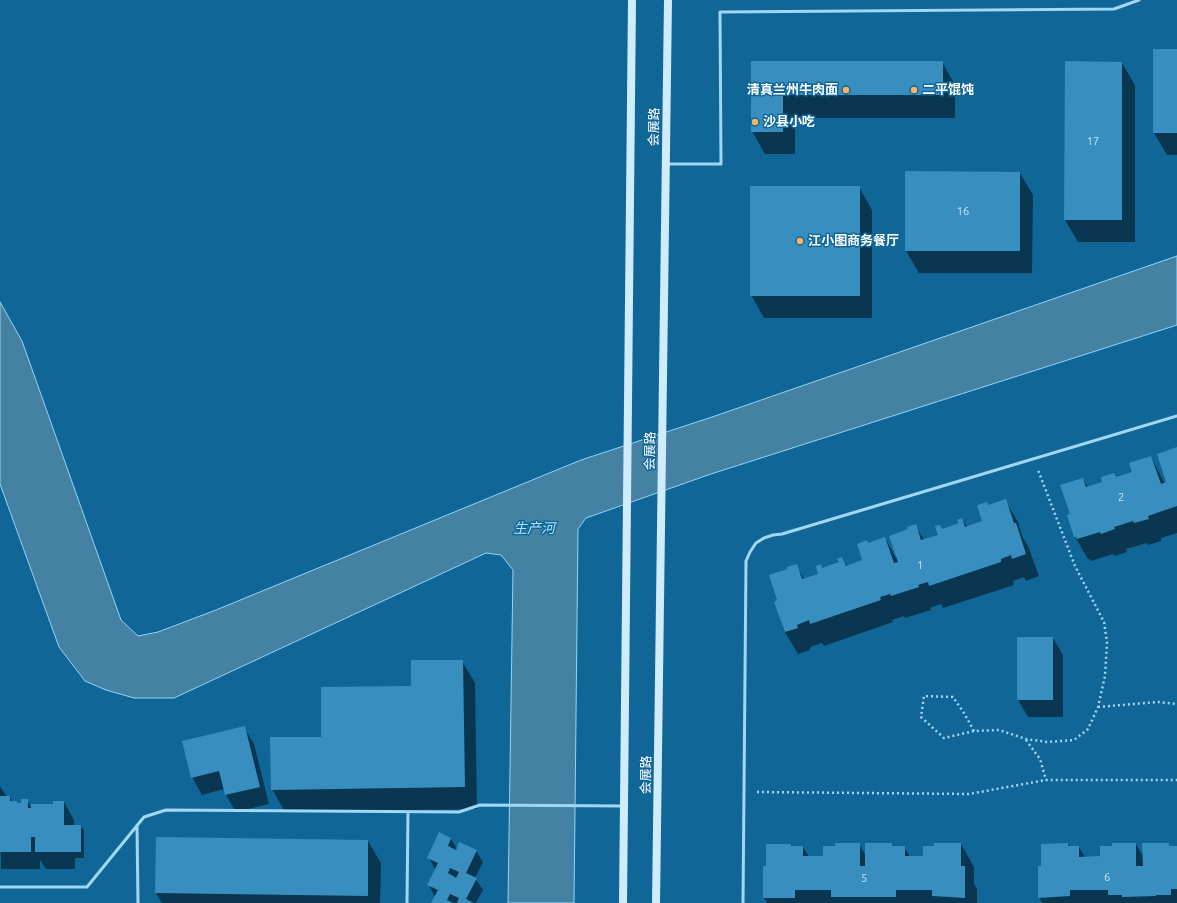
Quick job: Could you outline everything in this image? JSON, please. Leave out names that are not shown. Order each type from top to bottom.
[{"type":"street","name":"会展路","points":[[623,903],[632,0]]},
{"type":"street","name":"会展路","points":[[656,903],[668,0]]},
{"type":"lane","points":[[666,164],[722,164],[720,12],[1114,9],[1139,0]]},
{"type":"lane","points":[[743,903],[746,561],[756,543],[773,535],[1177,416]]},
{"type":"lane","points":[[0,887],[87,887],[144,816],[166,810],[459,812],[480,805],[624,806]]},
{"type":"lane","points":[[407,903],[408,812]]},
{"type":"lane","points":[[137,825],[138,903]]},
{"type":"path","points":[[974,730],[952,697],[924,696],[922,717],[944,738],[974,730],[999,730],[1026,739],[1047,742],[1074,740],[1088,729],[1098,707],[1106,676],[1107,642],[1104,622],[1075,566],[1034,459]]},
{"type":"path","points":[[1098,707],[1158,702],[1177,704]]},
{"type":"path","points":[[1026,739],[1040,759],[1046,780]]},
{"type":"path","points":[[744,792],[969,794],[1046,780],[1177,780]]},
{"type":"water","name":"生产河","points":[[1177,256],[1177,325],[711,474],[586,518],[578,529],[574,903],[508,903],[513,570],[501,555],[486,553],[174,698],[134,698],[106,690],[85,681],[59,647],[0,484],[0,302],[22,341],[121,620],[138,636],[158,632],[216,610],[581,460],[715,416]]},
{"type":"building","points":[[1153,49],[1177,49],[1177,133],[1153,133]]},
{"type":"building","points":[[751,61],[943,61],[943,95],[783,95],[783,132],[751,132]]},
{"type":"building","points":[[1065,61],[1122,62],[1122,220],[1064,220]]},
{"type":"building","points":[[905,171],[1020,172],[1020,251],[905,251]]},
{"type":"building","points":[[750,186],[860,186],[860,296],[750,296]]},
{"type":"building","points":[[1177,447],[1177,506],[1148,516],[1149,519],[1134,523],[1133,521],[1114,527],[1115,529],[1101,534],[1100,532],[1077,539],[1074,537],[1067,515],[1070,514],[1060,485],[1083,478],[1086,487],[1102,482],[1101,477],[1114,473],[1116,477],[1132,472],[1129,463],[1151,456],[1161,484],[1166,482],[1157,454]]},
{"type":"building","points":[[1006,499],[1026,554],[1012,559],[1011,555],[1001,559],[1001,562],[929,586],[928,582],[918,585],[919,587],[891,596],[890,594],[880,597],[881,600],[810,624],[809,620],[797,625],[798,628],[785,632],[774,602],[777,600],[769,575],[797,564],[802,579],[818,574],[816,566],[821,564],[822,568],[839,562],[837,559],[842,557],[846,566],[862,560],[857,544],[867,540],[868,543],[885,537],[894,563],[898,562],[889,536],[908,529],[907,527],[916,524],[921,540],[938,535],[935,526],[940,525],[942,529],[959,523],[957,520],[962,518],[965,527],[982,521],[977,505],[987,502],[988,505]]},
{"type":"building","points":[[1017,637],[1053,637],[1053,700],[1017,700]]},
{"type":"building","points":[[411,660],[463,660],[465,787],[271,790],[270,737],[321,737],[321,687],[411,686]]},
{"type":"building","points":[[245,726],[260,787],[225,795],[219,771],[191,778],[182,741]]},
{"type":"building","points":[[0,796],[10,796],[10,801],[17,801],[17,803],[21,803],[21,799],[28,799],[28,808],[31,808],[31,804],[53,804],[53,801],[64,801],[64,825],[81,825],[81,852],[35,852],[35,837],[31,837],[31,852],[0,852]]},
{"type":"building","points":[[439,832],[451,838],[448,846],[456,850],[459,842],[477,850],[466,873],[477,878],[466,899],[474,903],[457,903],[459,898],[450,894],[447,900],[453,903],[431,903],[438,890],[427,885],[438,863],[427,858]],"holes":[[[450,868],[459,872],[456,878],[448,873]]]},
{"type":"building","points":[[156,837],[368,840],[368,896],[155,893]]},
{"type":"building","points":[[835,843],[860,843],[860,866],[865,866],[865,843],[892,843],[892,846],[905,846],[905,856],[923,856],[923,846],[934,846],[934,843],[961,843],[961,866],[965,866],[965,898],[932,896],[932,890],[896,890],[896,897],[831,897],[831,890],[795,890],[795,898],[763,898],[763,866],[766,866],[766,844],[791,844],[791,846],[803,846],[803,856],[823,856],[823,846],[835,846]]},
{"type":"building","points":[[1068,843],[1068,846],[1079,846],[1079,857],[1100,856],[1100,846],[1112,846],[1112,843],[1136,843],[1136,866],[1143,866],[1142,843],[1169,843],[1169,846],[1177,846],[1177,889],[1171,889],[1171,895],[1122,897],[1122,895],[1108,895],[1108,890],[1070,890],[1070,896],[1038,898],[1038,866],[1041,866],[1041,844]]},
{"type":"place","name":"清真兰州牛肉面","points":[[846,90]]},
{"type":"place","name":"二平馄饨","points":[[914,90]]},
{"type":"place","name":"沙县小吃","points":[[755,122]]},
{"type":"place","name":"江小图商务餐厅","points":[[800,241]]}]
